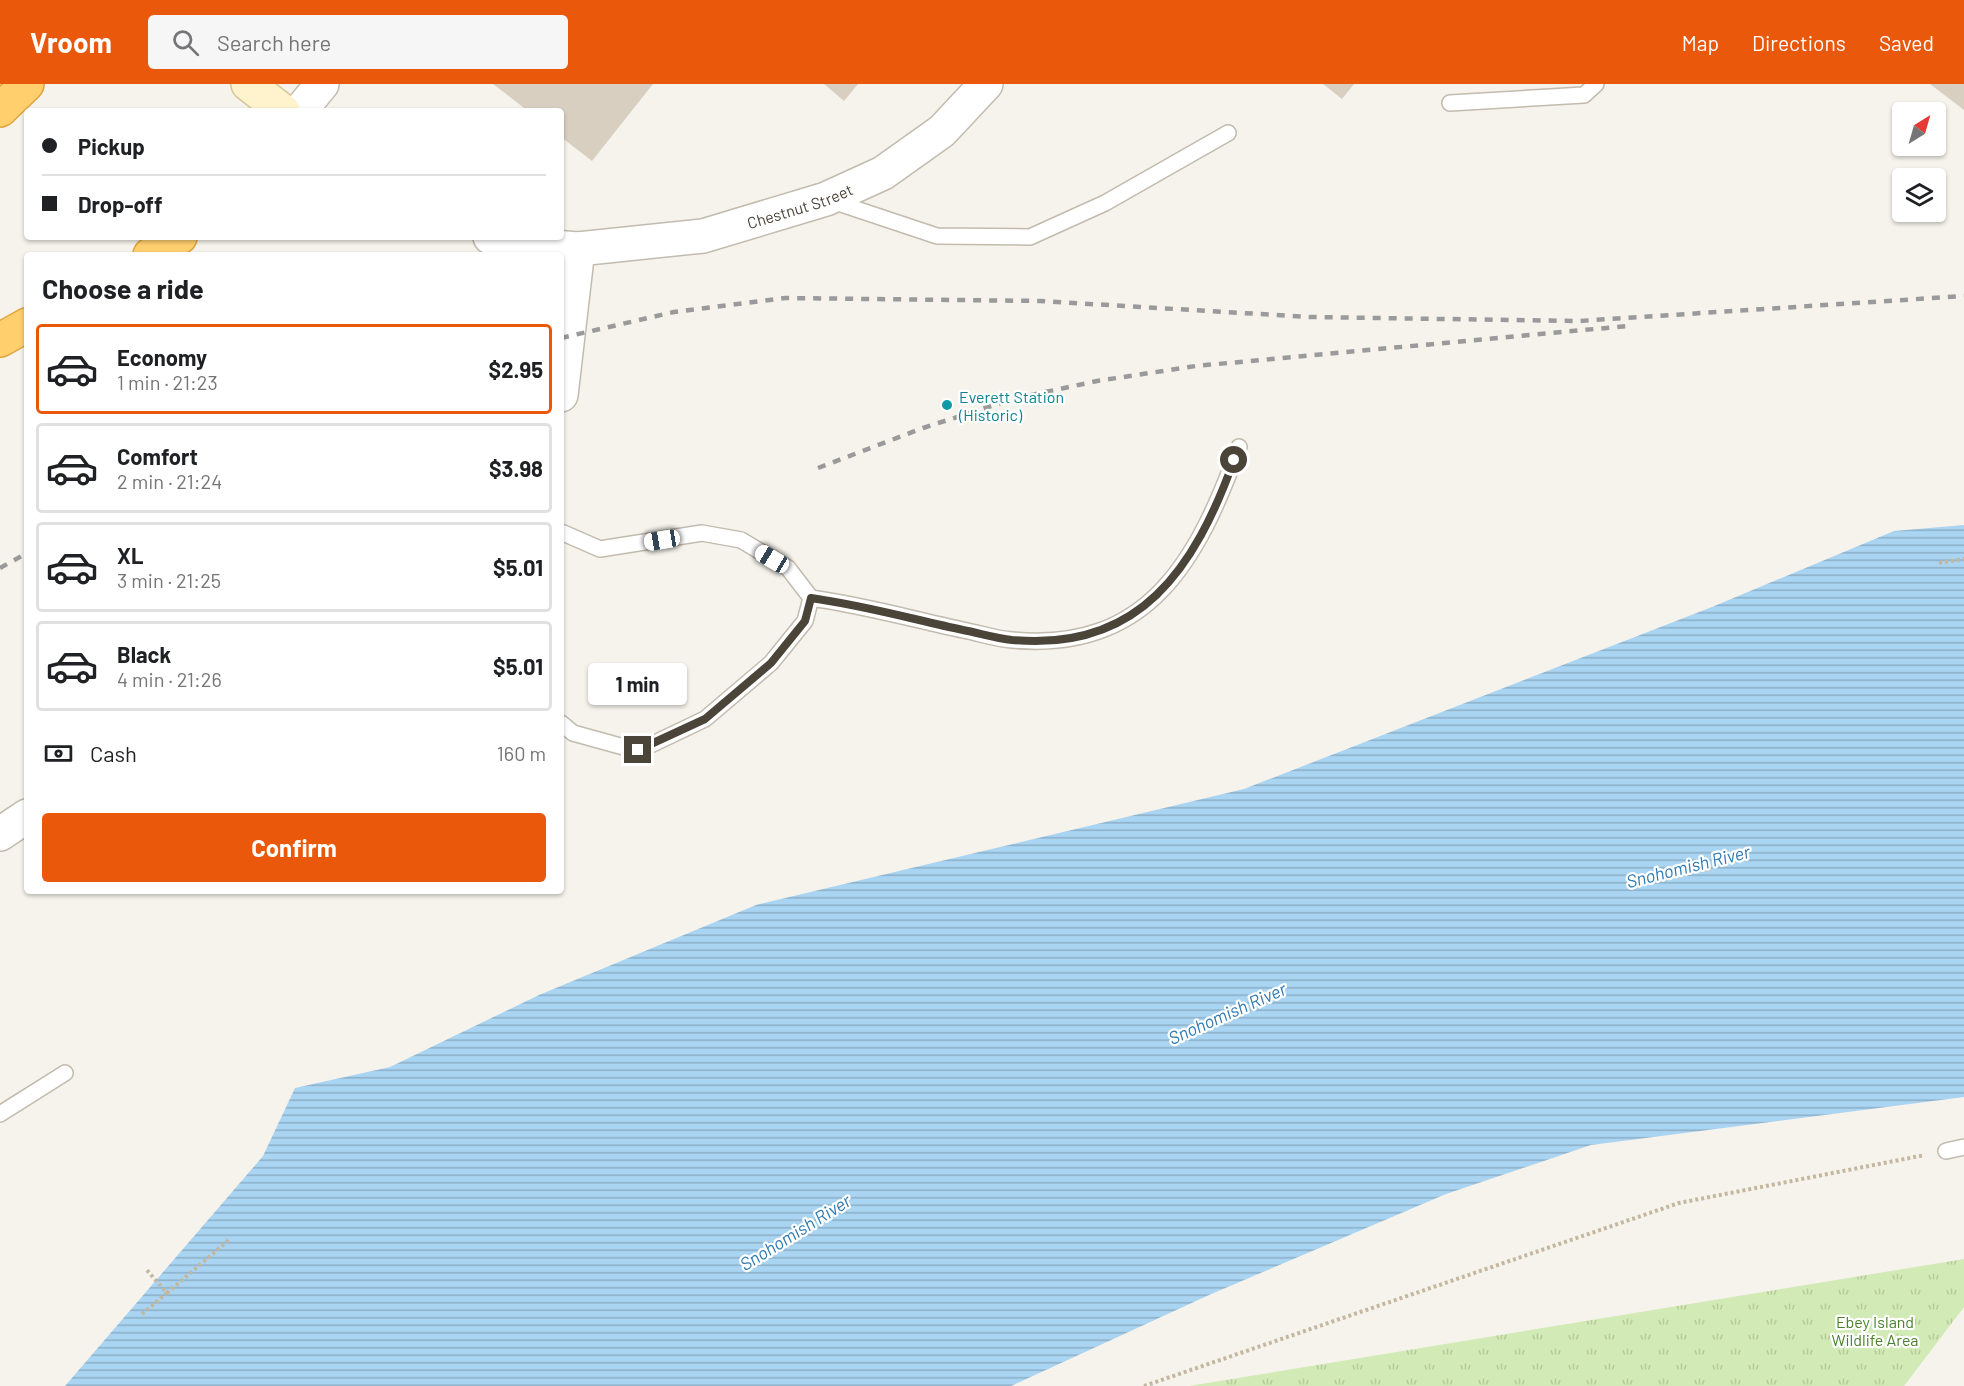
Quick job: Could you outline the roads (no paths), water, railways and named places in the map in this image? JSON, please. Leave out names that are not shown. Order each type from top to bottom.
[{"type":"highway","points":[[0,110],[27,84]]},
{"type":"highway","points":[[155,252],[175,240]]},
{"type":"highway","points":[[0,340],[24,327]]},
{"type":"main road","points":[[248,84],[279,108]]},
{"type":"street","points":[[302,108],[322,84]]},
{"type":"street","name":"Chestnut Street","points":[[510,240],[578,249],[703,236],[826,199],[883,173],[942,130],[986,84]]},
{"type":"street","points":[[564,369],[578,249]]},
{"type":"street","points":[[0,834],[24,818]]},
{"type":"lane","points":[[1450,103],[1584,95],[1596,84]]},
{"type":"lane","points":[[826,199],[937,236],[1030,237],[1105,202],[1228,133]]},
{"type":"lane","points":[[564,533],[600,549],[702,533],[741,540],[788,568],[811,598],[853,604],[1012,640],[1076,639],[1127,619],[1168,586],[1206,528],[1239,447]]},
{"type":"lane","points":[[564,726],[573,733],[638,750],[705,719],[771,663],[805,621],[811,598]]},
{"type":"lane","points":[[0,1114],[65,1073]]},
{"type":"lane","points":[[1946,1151],[1964,1147]]},
{"type":"water","name":"Snohomish River","points":[[1964,525],[1964,1097],[1591,1145],[1446,1194],[1209,1295],[1011,1386],[65,1386],[263,1156],[295,1088],[390,1067],[539,995],[756,905],[1244,789],[1712,607],[1894,531]]},
{"type":"railway","points":[[564,337],[674,312],[785,298],[1040,301],[1310,317],[1579,321],[1964,296]]},
{"type":"railway","points":[[818,468],[923,428],[1013,399],[1097,381],[1196,366],[1627,326]]},
{"type":"railway","points":[[0,568],[24,555]]},
{"type":"place","name":"Everett Station (Historic)","points":[[947,405]]},
{"type":"park label","name":"Ebey Island Wildlife Area","points":[[1875,1330]]}]
